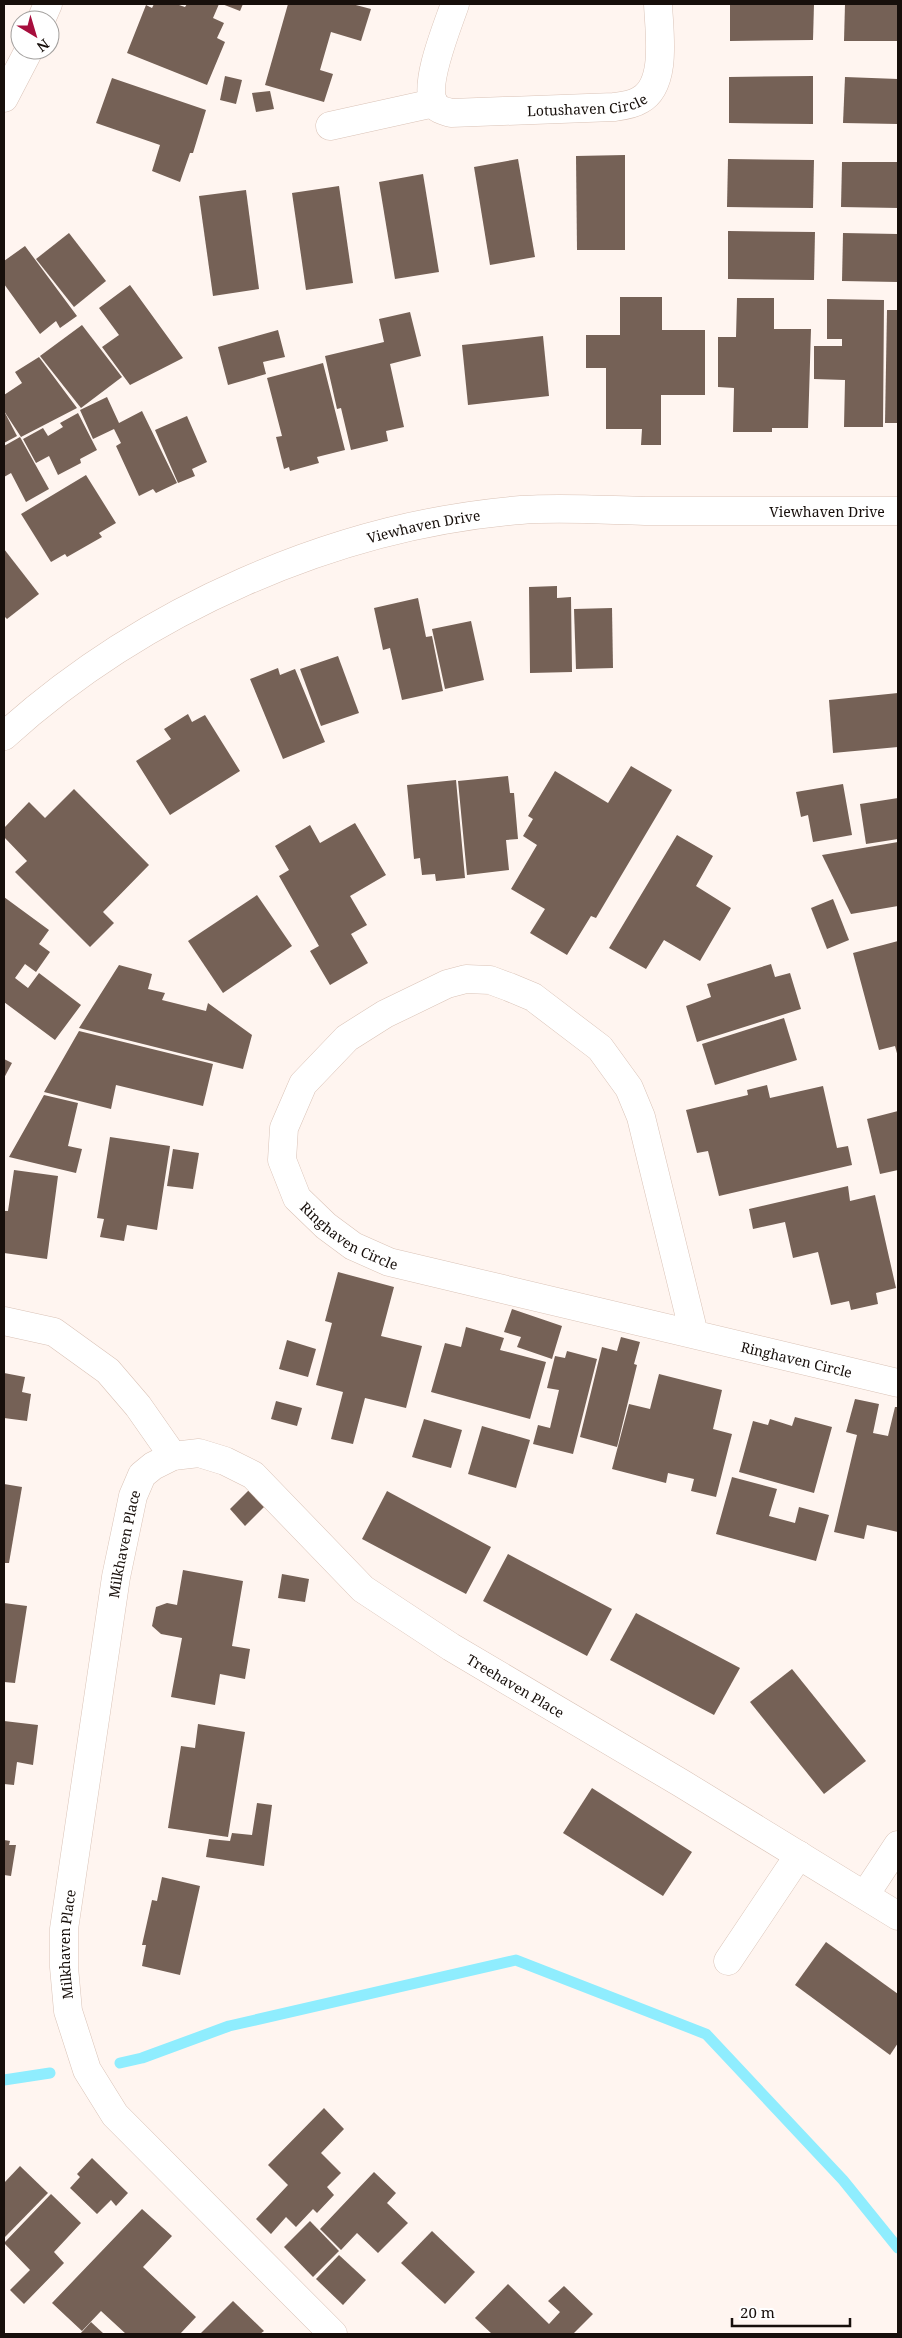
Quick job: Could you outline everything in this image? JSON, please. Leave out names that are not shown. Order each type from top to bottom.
[{"type":"street","points":[[330,126],[434,103],[432,77],[455,4]]},
{"type":"street","name":"Lotushaven Circle","points":[[434,103],[440,109],[451,113],[614,107],[642,100],[654,86],[659,74],[658,4]]},
{"type":"street","points":[[4,98],[23,60]]},
{"type":"street","name":"Viewhaven Drive","points":[[4,736],[37,706],[113,652],[197,604],[260,574],[328,550],[426,524],[521,510],[898,511]]},
{"type":"street","name":"Ringhaven Circle","points":[[694,1334],[641,1117],[628,1088],[600,1048],[533,998],[490,980],[466,979],[447,984],[385,1014],[347,1038],[303,1084],[284,1128],[282,1160],[297,1198],[326,1226],[353,1246],[389,1262],[898,1383]]},
{"type":"street","points":[[4,1321],[54,1332],[108,1371],[138,1406],[163,1461]]},
{"type":"street","name":"Treehaven Place","points":[[163,1461],[199,1453],[225,1461],[253,1475],[363,1589],[451,1647],[898,1916]]},
{"type":"street","name":"Milkhaven Place","points":[[163,1461],[142,1475],[133,1496],[116,1577],[64,1929],[64,1967],[68,2011],[87,2070],[115,2115],[333,2334]]},
{"type":"street","points":[[865,1895],[898,1845]]},
{"type":"street","points":[[728,1961],[799,1855]]},
{"type":"building","points":[[154,4],[176,4],[185,7],[187,4],[219,4],[213,18],[224,23],[217,38],[225,42],[207,85],[127,53],[146,5],[152,8]]},
{"type":"building","points":[[222,4],[243,4],[240,11]]},
{"type":"building","points":[[288,4],[352,4],[371,9],[361,41],[331,32],[320,70],[333,74],[324,102],[265,85]]},
{"type":"building","points":[[730,4],[814,4],[813,40],[730,41]]},
{"type":"building","points":[[845,4],[898,4],[898,41],[844,41]]},
{"type":"building","points":[[225,76],[242,80],[236,104],[220,100]]},
{"type":"building","points":[[813,76],[813,124],[729,123],[729,77]]},
{"type":"building","points":[[845,77],[898,79],[898,124],[843,123]]},
{"type":"building","points":[[112,78],[206,110],[193,153],[190,153],[180,182],[152,171],[160,145],[96,123]]},
{"type":"building","points":[[270,91],[274,109],[256,112],[252,93]]},
{"type":"building","points":[[625,155],[625,250],[577,250],[576,156]]},
{"type":"building","points":[[518,159],[535,257],[490,265],[474,167]]},
{"type":"building","points":[[728,159],[814,160],[813,208],[727,207]]},
{"type":"building","points":[[842,162],[898,162],[898,208],[841,207]]},
{"type":"building","points":[[423,174],[439,272],[395,279],[379,182]]},
{"type":"building","points":[[339,186],[353,283],[306,290],[292,193]]},
{"type":"building","points":[[246,190],[259,289],[213,296],[199,196]]},
{"type":"building","points":[[728,231],[815,232],[814,280],[728,279]]},
{"type":"building","points":[[69,233],[106,281],[74,307],[36,259]]},
{"type":"building","points":[[843,233],[898,234],[898,282],[842,281]]},
{"type":"building","points":[[25,246],[77,316],[60,328],[56,321],[40,334],[4,284],[4,261]]},
{"type":"building","points":[[130,285],[183,358],[130,385],[102,347],[119,335],[99,308]]},
{"type":"building","points":[[620,297],[662,297],[662,330],[705,330],[705,395],[661,395],[661,445],[641,445],[642,429],[606,429],[606,368],[586,368],[586,335],[620,335]]},
{"type":"building","points":[[737,298],[774,298],[774,329],[811,329],[808,428],[772,428],[772,432],[733,432],[734,388],[718,387],[718,337],[736,337]]},
{"type":"building","points":[[827,299],[884,300],[883,427],[844,427],[845,380],[814,379],[814,346],[842,346],[842,339],[827,339]]},
{"type":"building","points":[[887,310],[898,310],[898,423],[885,423]]},
{"type":"building","points":[[410,312],[421,356],[390,364],[404,427],[386,431],[388,441],[351,450],[341,408],[337,409],[325,356],[384,342],[379,319]]},
{"type":"building","points":[[82,325],[122,377],[81,408],[40,356]]},
{"type":"building","points":[[278,330],[285,357],[263,362],[266,374],[228,385],[218,347]]},
{"type":"building","points":[[543,336],[549,396],[468,405],[462,345]]},
{"type":"building","points":[[39,357],[77,408],[21,437],[4,411],[4,395],[22,383],[15,372]]},
{"type":"building","points":[[323,363],[345,450],[317,457],[319,463],[290,471],[289,467],[284,469],[276,437],[282,436],[267,378]]},
{"type":"building","points":[[107,397],[119,423],[142,411],[177,483],[156,493],[153,489],[139,496],[116,446],[121,443],[114,429],[93,439],[80,410]]},
{"type":"building","points":[[4,411],[17,436],[4,443]]},
{"type":"building","points":[[78,413],[97,450],[80,459],[81,463],[58,475],[49,456],[36,463],[23,439],[43,428],[48,436],[63,427],[60,423]]},
{"type":"building","points":[[187,416],[207,462],[192,469],[195,476],[178,483],[155,430]]},
{"type":"building","points":[[20,437],[49,489],[26,502],[11,473],[4,477],[4,446]]},
{"type":"building","points":[[86,475],[116,523],[99,533],[102,537],[67,557],[65,554],[51,562],[21,514]]},
{"type":"building","points":[[4,549],[39,594],[7,619],[4,616]]},
{"type":"building","points":[[557,586],[557,598],[571,597],[572,672],[530,673],[529,587]]},
{"type":"building","points":[[418,598],[426,637],[432,636],[443,691],[402,700],[390,648],[383,650],[374,608]]},
{"type":"building","points":[[612,608],[613,668],[576,669],[574,609]]},
{"type":"building","points":[[471,621],[484,680],[445,689],[432,629]]},
{"type":"building","points":[[338,656],[359,713],[321,726],[300,669]]},
{"type":"building","points":[[278,668],[280,675],[295,669],[325,742],[283,759],[250,679]]},
{"type":"building","points":[[898,693],[898,747],[833,753],[829,700]]},
{"type":"building","points":[[188,714],[192,722],[205,715],[240,771],[170,815],[136,761],[171,739],[164,729]]},
{"type":"building","points":[[631,766],[672,790],[596,918],[591,916],[567,955],[530,933],[545,909],[511,889],[537,845],[523,836],[533,819],[528,816],[555,771],[608,803]]},
{"type":"building","points":[[508,776],[510,793],[514,793],[518,839],[506,840],[509,870],[467,875],[458,781]]},
{"type":"building","points":[[456,780],[465,878],[436,881],[435,874],[422,875],[420,858],[414,859],[407,785]]},
{"type":"building","points":[[843,784],[852,835],[813,842],[808,815],[801,817],[796,792]]},
{"type":"building","points":[[74,789],[149,865],[103,912],[114,923],[90,947],[15,872],[27,861],[4,837],[4,828],[29,802],[45,818]]},
{"type":"building","points":[[898,798],[898,839],[866,844],[860,804]]},
{"type":"building","points":[[355,823],[386,875],[350,896],[367,925],[351,934],[368,963],[330,985],[310,951],[319,946],[279,876],[289,870],[275,846],[310,825],[320,843]]},
{"type":"building","points":[[677,835],[713,856],[696,886],[731,908],[700,961],[664,940],[646,969],[609,948]]},
{"type":"building","points":[[898,842],[898,906],[851,914],[822,855]]},
{"type":"building","points":[[257,895],[292,946],[223,993],[188,941]]},
{"type":"building","points":[[4,897],[49,930],[39,944],[50,952],[36,972],[25,964],[15,978],[28,988],[39,973],[81,1005],[55,1040],[4,1002]]},
{"type":"building","points":[[833,899],[849,940],[827,949],[811,908]]},
{"type":"building","points":[[898,941],[898,1057],[895,1046],[879,1050],[853,953]]},
{"type":"building","points":[[771,964],[775,977],[790,973],[801,1009],[697,1042],[686,1006],[711,997],[707,984]]},
{"type":"building","points":[[119,965],[152,974],[148,989],[165,993],[162,1000],[206,1011],[208,1003],[252,1035],[243,1069],[79,1028]]},
{"type":"building","points":[[784,1018],[797,1060],[715,1085],[702,1044]]},
{"type":"building","points":[[79,1031],[213,1064],[203,1106],[116,1085],[111,1109],[44,1092]]},
{"type":"building","points":[[4,1059],[12,1063],[4,1078]]},
{"type":"building","points":[[767,1085],[770,1098],[823,1086],[837,1148],[848,1146],[852,1165],[719,1196],[708,1151],[697,1153],[686,1110],[748,1095],[747,1090]]},
{"type":"building","points":[[44,1095],[78,1103],[68,1146],[82,1149],[76,1173],[9,1157]]},
{"type":"building","points":[[898,1111],[898,1170],[880,1174],[867,1119]]},
{"type":"building","points":[[110,1137],[170,1146],[157,1230],[127,1225],[124,1241],[100,1237],[104,1219],[97,1218]]},
{"type":"building","points":[[173,1149],[199,1153],[193,1189],[167,1186]]},
{"type":"building","points":[[14,1170],[58,1176],[47,1259],[4,1253],[4,1211],[8,1211]]},
{"type":"building","points":[[848,1186],[850,1201],[875,1195],[896,1288],[876,1293],[878,1304],[851,1310],[849,1301],[831,1305],[818,1252],[793,1258],[785,1222],[753,1229],[749,1209]]},
{"type":"building","points":[[338,1272],[394,1287],[381,1336],[422,1346],[406,1408],[365,1398],[353,1444],[331,1439],[343,1392],[316,1385],[332,1323],[325,1321]]},
{"type":"building","points":[[512,1309],[562,1326],[552,1359],[517,1347],[521,1337],[504,1332]]},
{"type":"building","points":[[466,1327],[504,1338],[500,1350],[546,1362],[530,1419],[431,1392],[445,1343],[461,1347]]},
{"type":"building","points":[[621,1337],[640,1342],[634,1364],[637,1365],[617,1447],[580,1437],[602,1347],[617,1351]]},
{"type":"building","points":[[287,1340],[316,1349],[308,1377],[279,1369]]},
{"type":"building","points":[[567,1351],[597,1359],[573,1454],[533,1444],[538,1425],[550,1428],[559,1390],[547,1388],[555,1356],[565,1358]]},
{"type":"building","points":[[4,1373],[25,1377],[22,1392],[31,1394],[27,1421],[4,1418]]},
{"type":"building","points":[[659,1374],[722,1390],[713,1429],[732,1434],[716,1497],[691,1491],[694,1479],[668,1473],[666,1483],[612,1469],[629,1404],[650,1409]]},
{"type":"building","points":[[855,1399],[879,1404],[873,1433],[888,1436],[895,1407],[898,1407],[898,1532],[867,1525],[864,1539],[834,1532],[857,1435],[846,1432]]},
{"type":"building","points":[[276,1401],[302,1408],[297,1426],[271,1419]]},
{"type":"building","points":[[795,1417],[832,1427],[814,1493],[739,1472],[753,1421],[768,1425],[770,1419],[792,1426]]},
{"type":"building","points":[[424,1419],[462,1430],[451,1468],[412,1457]]},
{"type":"building","points":[[482,1426],[530,1440],[516,1488],[468,1474]]},
{"type":"building","points":[[732,1477],[777,1489],[769,1516],[795,1523],[799,1507],[829,1515],[816,1561],[716,1534]]},
{"type":"building","points":[[4,1484],[22,1487],[9,1563],[4,1563]]},
{"type":"building","points":[[249,1490],[265,1506],[245,1526],[230,1509]]},
{"type":"building","points":[[387,1491],[491,1547],[466,1594],[362,1539]]},
{"type":"building","points":[[508,1554],[612,1609],[587,1656],[483,1601]]},
{"type":"building","points":[[183,1570],[243,1581],[232,1646],[250,1649],[245,1679],[220,1674],[215,1705],[171,1697],[182,1638],[161,1634],[152,1626],[156,1607],[167,1603],[177,1605]]},
{"type":"building","points":[[282,1574],[309,1579],[305,1602],[278,1598]]},
{"type":"building","points":[[4,1603],[27,1606],[15,1683],[4,1682]]},
{"type":"building","points":[[636,1613],[740,1668],[714,1715],[610,1660]]},
{"type":"building","points":[[792,1669],[866,1761],[824,1794],[750,1702]]},
{"type":"building","points":[[4,1721],[38,1725],[33,1765],[17,1762],[14,1785],[4,1784]]},
{"type":"building","points":[[198,1724],[245,1732],[228,1837],[168,1828],[181,1746],[195,1748]]},
{"type":"building","points":[[592,1788],[692,1852],[663,1896],[563,1833]]},
{"type":"building","points":[[257,1803],[272,1805],[264,1866],[206,1857],[209,1839],[230,1841],[232,1833],[252,1835]]},
{"type":"building","points":[[4,1840],[10,1841],[9,1845],[16,1845],[11,1876],[4,1875]]},
{"type":"building","points":[[162,1877],[200,1886],[180,1975],[142,1966],[146,1945],[142,1945],[152,1900],[157,1901]]},
{"type":"building","points":[[826,1942],[898,1994],[898,2043],[890,2055],[795,1985]]},
{"type":"building","points":[[324,2108],[344,2129],[321,2153],[341,2173],[327,2187],[334,2195],[317,2213],[313,2209],[296,2227],[286,2217],[271,2234],[256,2219],[288,2185],[268,2165]]},
{"type":"building","points":[[92,2158],[128,2193],[116,2206],[111,2200],[97,2214],[70,2188],[80,2177],[77,2174]]},
{"type":"building","points":[[20,2166],[48,2193],[4,2238],[4,2183]]},
{"type":"building","points":[[374,2172],[396,2193],[387,2203],[408,2223],[378,2253],[357,2233],[341,2250],[320,2229]]},
{"type":"building","points":[[51,2194],[81,2223],[54,2252],[64,2263],[24,2304],[10,2290],[30,2270],[4,2243]]},
{"type":"building","points":[[142,2209],[172,2236],[143,2267],[196,2317],[180,2334],[126,2334],[101,2311],[82,2331],[52,2303]]},
{"type":"building","points":[[310,2221],[339,2251],[313,2277],[284,2247]]},
{"type":"building","points":[[432,2231],[475,2272],[445,2304],[401,2263]]},
{"type":"building","points":[[339,2255],[366,2280],[343,2305],[316,2279]]},
{"type":"building","points":[[508,2284],[549,2324],[560,2312],[548,2301],[564,2286],[593,2314],[573,2334],[492,2334],[475,2318]]},
{"type":"building","points":[[233,2301],[264,2331],[260,2334],[200,2334]]},
{"type":"building","points":[[91,2322],[104,2334],[80,2334]]},
{"type":"waterway","points":[[120,2063],[142,2058],[229,2026],[516,1960],[706,2034],[843,2180],[898,2248]]},
{"type":"waterway","points":[[4,2080],[50,2073]]}]
